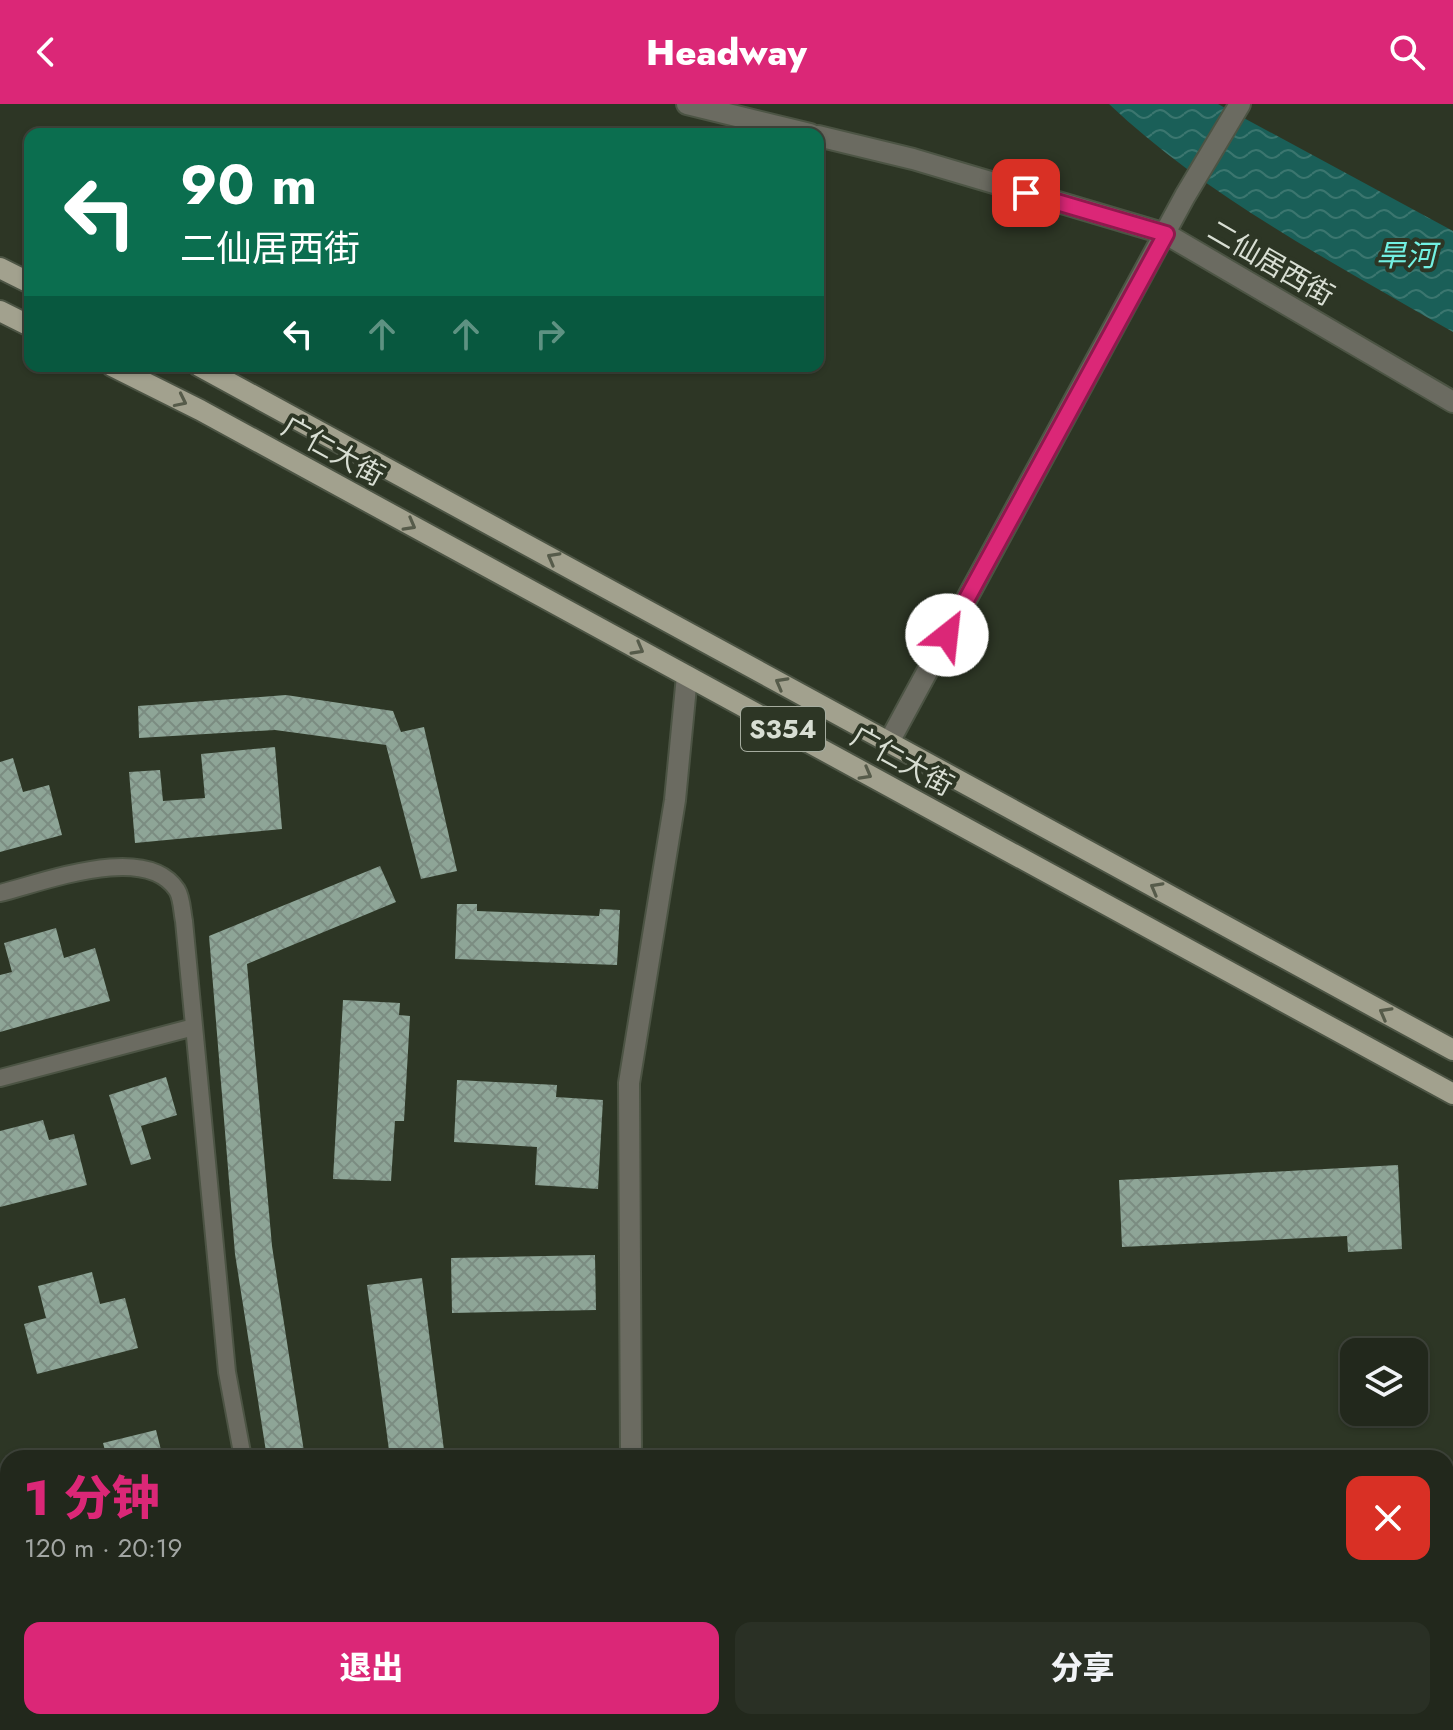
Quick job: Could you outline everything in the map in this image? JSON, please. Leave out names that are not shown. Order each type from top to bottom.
[{"type":"main road","points":[[0,268],[24,280]]},
{"type":"main road","points":[[0,311],[24,323]]},
{"type":"main road","name":"广仁大街","points":[[124,372],[200,410],[1453,1094]]},
{"type":"main road","name":"广仁大街","points":[[210,372],[1453,1050]]},
{"type":"street","points":[[687,104],[785,128]]},
{"type":"street","points":[[889,742],[1185,196],[1240,104]]},
{"type":"street","name":"二仙居西街","points":[[824,137],[913,159],[1166,234],[1453,402]]},
{"type":"street","points":[[631,1450],[629,1083],[675,800],[687,676]]},
{"type":"lane","points":[[0,893],[116,865],[155,871],[178,891],[184,921],[227,1372],[242,1450]]},
{"type":"lane","points":[[0,1078],[194,1027]]},
{"type":"water","name":"旱河","points":[[1109,104],[1218,104],[1453,231],[1453,332],[1319,255],[1230,199],[1147,138]]},
{"type":"building","points":[[286,695],[393,711],[401,732],[424,727],[457,871],[421,879],[386,745],[275,730],[139,738],[138,706]]},
{"type":"building","points":[[275,747],[282,829],[135,843],[129,772],[160,770],[163,801],[205,798],[201,754]]},
{"type":"building","points":[[13,758],[23,792],[49,785],[62,835],[0,852],[0,762]]},
{"type":"building","points":[[380,866],[396,902],[247,964],[272,1246],[304,1450],[266,1450],[235,1254],[209,936]]},
{"type":"building","points":[[457,904],[477,904],[477,911],[599,916],[600,909],[620,910],[617,965],[455,959]]},
{"type":"building","points":[[56,928],[64,958],[95,948],[110,1001],[0,1032],[0,975],[12,972],[4,943]]},
{"type":"building","points":[[343,1000],[400,1003],[399,1015],[410,1016],[404,1121],[395,1121],[391,1181],[333,1179]]},
{"type":"building","points":[[166,1077],[177,1115],[141,1126],[151,1159],[131,1165],[109,1095]]},
{"type":"building","points":[[457,1080],[557,1085],[556,1097],[603,1100],[598,1189],[535,1185],[537,1147],[454,1142]]},
{"type":"building","points":[[43,1120],[49,1140],[74,1134],[87,1185],[0,1207],[0,1131]]},
{"type":"building","points":[[1398,1165],[1402,1249],[1348,1252],[1347,1236],[1122,1247],[1119,1180]]},
{"type":"building","points":[[595,1255],[596,1310],[452,1313],[451,1258]]},
{"type":"building","points":[[92,1272],[100,1304],[125,1298],[138,1348],[37,1374],[24,1324],[46,1318],[38,1286]]},
{"type":"building","points":[[422,1278],[444,1450],[389,1450],[367,1285]]},
{"type":"building","points":[[156,1430],[161,1450],[105,1450],[103,1443]]},
{"type":"route","points":[[947,635],[1166,234],[1026,193]]}]
